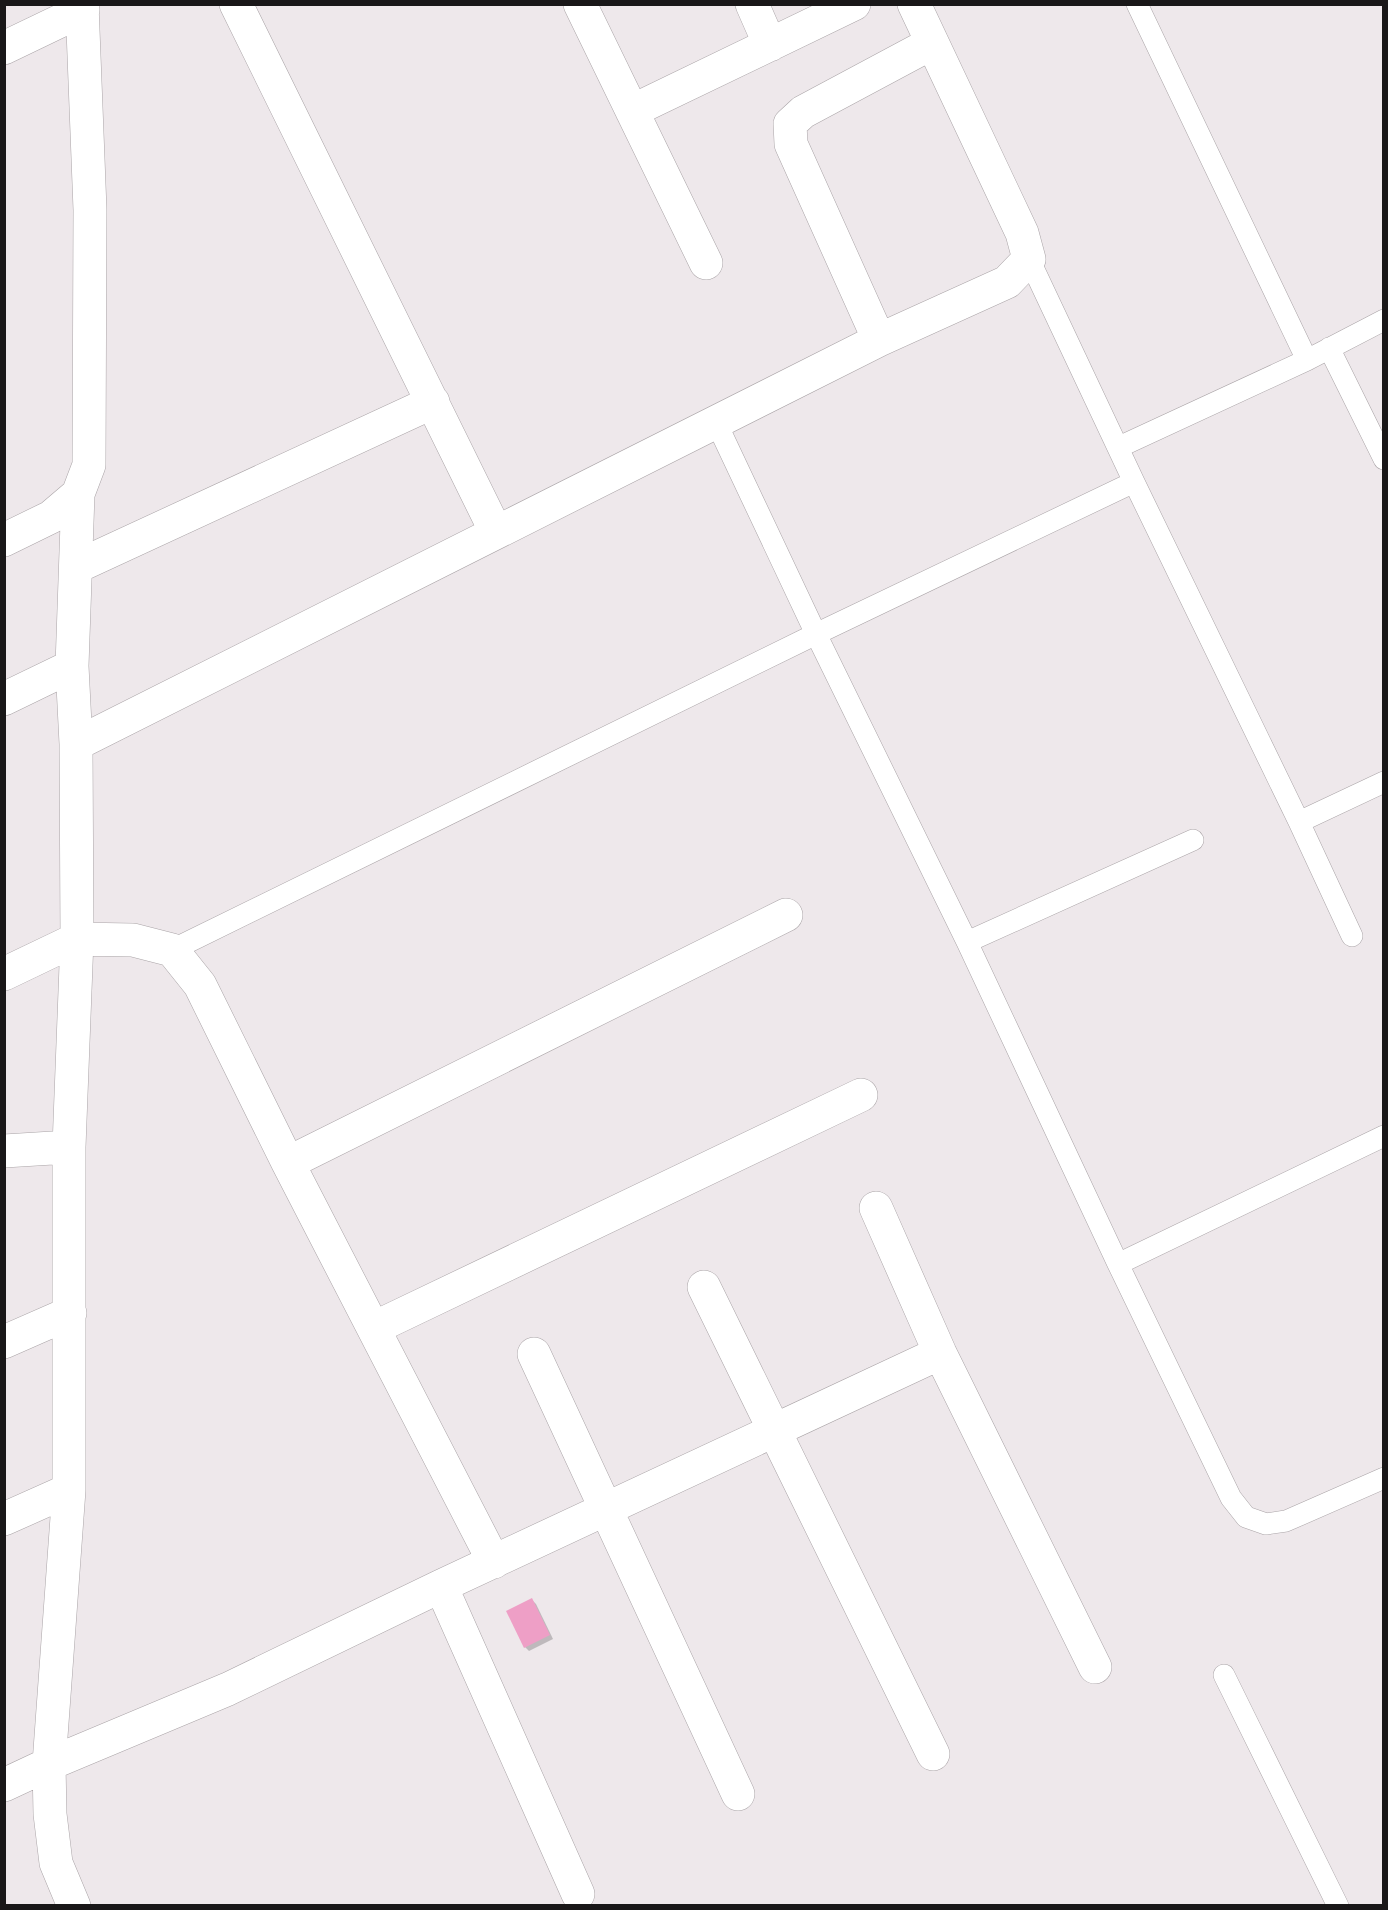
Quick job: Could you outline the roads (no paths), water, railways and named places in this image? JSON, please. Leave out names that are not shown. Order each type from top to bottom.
[{"type":"street","points":[[236,4],[496,532]]},
{"type":"street","points":[[580,4],[706,263]]},
{"type":"street","points":[[752,4],[770,45]]},
{"type":"street","points":[[632,111],[854,4]]},
{"type":"street","points":[[76,744],[879,340],[1007,282],[1029,259],[1022,233],[914,4]]},
{"type":"street","points":[[4,48],[83,7],[90,210],[89,465],[78,494],[72,666],[76,744],[77,939],[69,1147],[69,1490],[49,1764],[50,1814],[56,1863],[74,1905]]},
{"type":"street","points":[[879,340],[791,144],[790,124],[803,112],[932,43]]},
{"type":"street","points":[[76,567],[433,402]]},
{"type":"street","points":[[4,540],[51,517],[78,494]]},
{"type":"street","points":[[4,699],[72,666]]},
{"type":"street","points":[[288,1163],[786,915]]},
{"type":"street","points":[[4,974],[77,939],[133,940],[172,950],[200,985],[288,1163],[494,1562]]},
{"type":"street","points":[[374,1328],[861,1095]]},
{"type":"street","points":[[4,1151],[69,1147]]},
{"type":"street","points":[[876,1208],[940,1353],[1095,1667]]},
{"type":"street","points":[[704,1287],[933,1754]]},
{"type":"street","points":[[4,1342],[70,1312]]},
{"type":"street","points":[[4,1785],[228,1689],[441,1586],[940,1353]]},
{"type":"street","points":[[534,1354],[738,1794]]},
{"type":"street","points":[[4,1519],[69,1490]]},
{"type":"street","points":[[441,1586],[578,1894]]},
{"type":"lane","points":[[1137,4],[1307,360]]},
{"type":"lane","points":[[1029,259],[1352,936]]},
{"type":"lane","points":[[1119,447],[1307,360],[1383,320]]},
{"type":"lane","points":[[1329,348],[1383,459]]},
{"type":"lane","points":[[716,422],[816,634],[967,942],[1231,1498],[1246,1517],[1266,1524],[1286,1521],[1383,1478]]},
{"type":"lane","points":[[172,950],[816,634],[1134,482]]},
{"type":"lane","points":[[1299,822],[1383,782]]},
{"type":"lane","points":[[967,942],[1193,840]]},
{"type":"lane","points":[[1118,1264],[1383,1136]]},
{"type":"lane","points":[[1224,1675],[1338,1905]]}]
